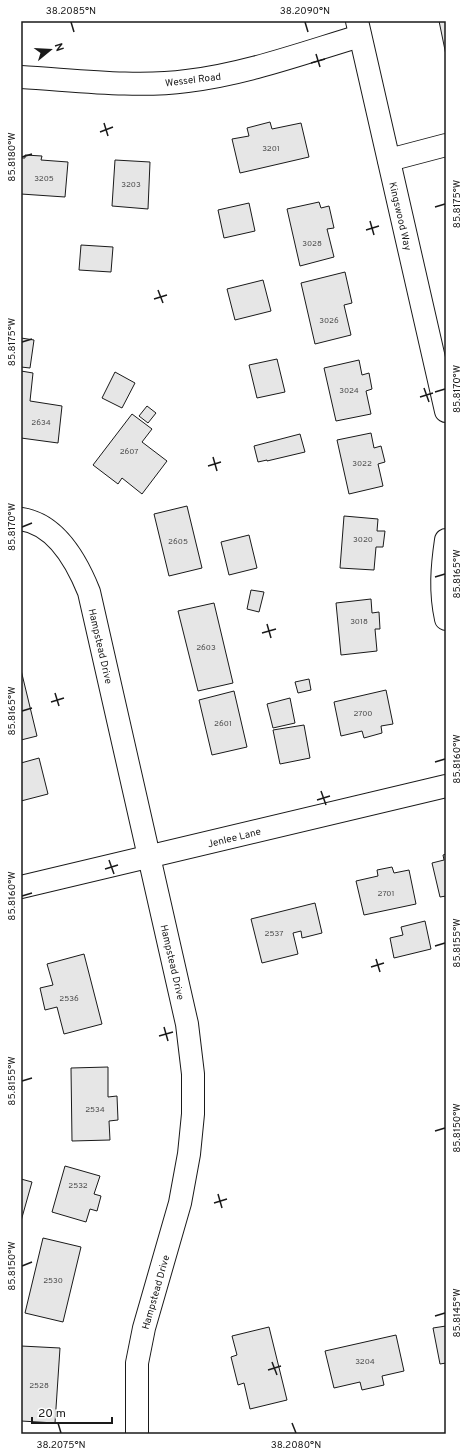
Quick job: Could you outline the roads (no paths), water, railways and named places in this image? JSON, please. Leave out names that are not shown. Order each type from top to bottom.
[{"type":"street","name":"Wessel Road","points":[[21,77],[154,84],[186,82],[220,77],[253,68],[358,29]]},
{"type":"street","name":"Kingswood Way","points":[[358,29],[446,411]]},
{"type":"street","points":[[389,160],[446,145]]},
{"type":"street","name":"Hampstead Drive","points":[[23,519],[53,534],[71,555],[89,592],[187,1024],[192,1074],[193,1114],[189,1154],[180,1203],[152,1294],[137,1363],[137,1434]]},
{"type":"street","points":[[446,540],[442,577],[443,604],[446,619]]},
{"type":"street","name":"Jenlee Lane","points":[[21,887],[446,786]]}]
